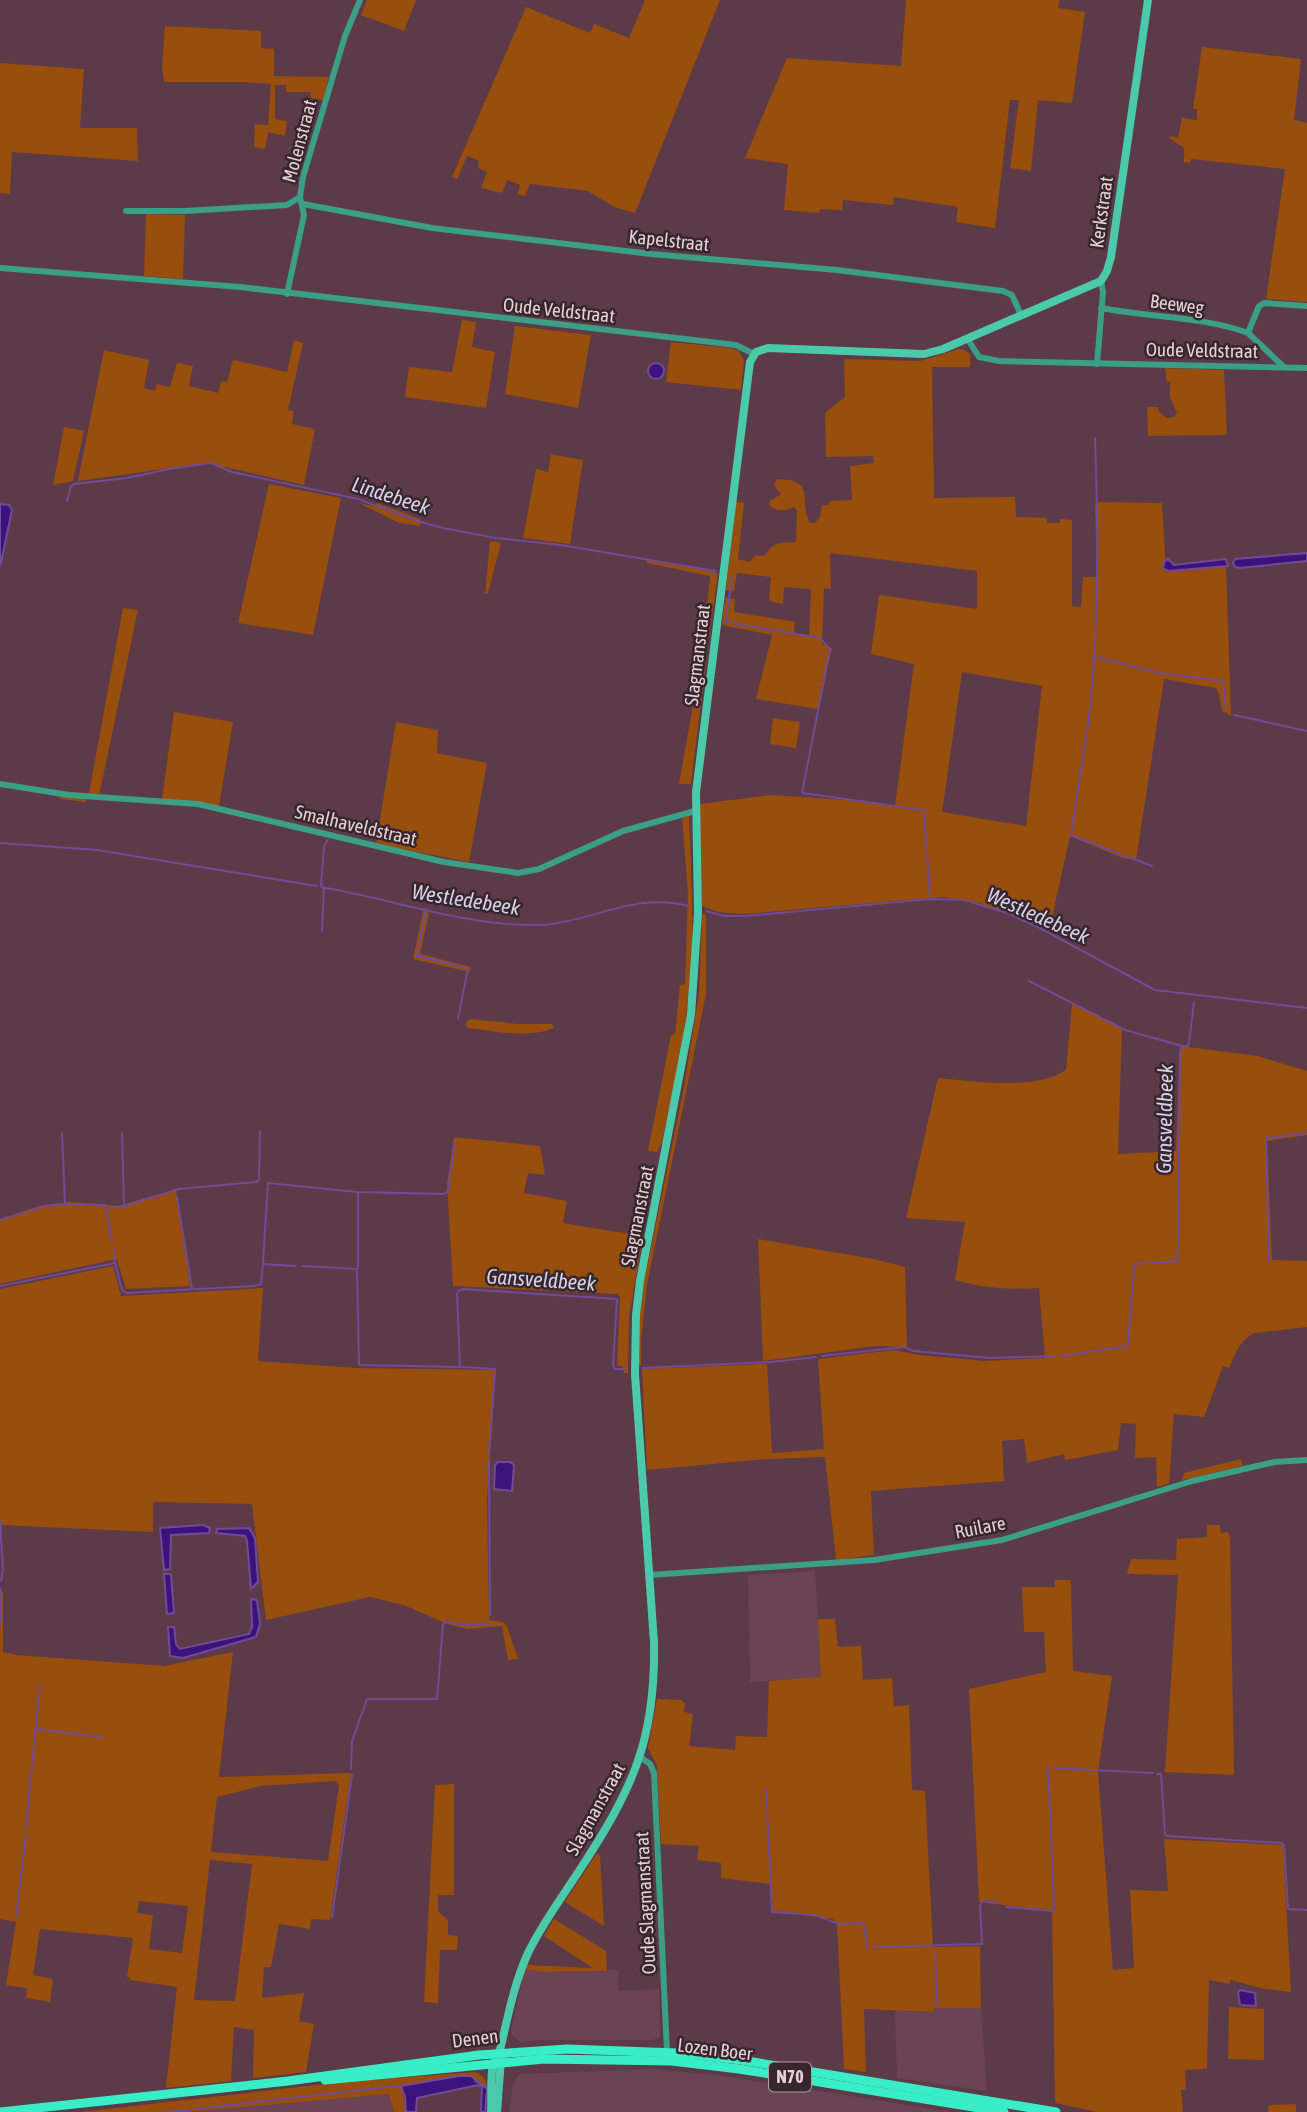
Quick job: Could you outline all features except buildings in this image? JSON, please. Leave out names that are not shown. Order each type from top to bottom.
[{"type":"main road","name":"Kerkstraat","points":[[1101,281],[1111,257],[1148,0]]},
{"type":"main road","points":[[754,355],[768,348],[924,354],[1101,281]]},
{"type":"main road","name":"Slagmanstraat","points":[[498,2064],[514,1989],[529,1952],[608,1826],[640,1758],[649,1725],[654,1680],[635,1374],[636,1315],[694,998],[698,913],[695,811],[750,366],[754,355]]},
{"type":"main road","name":"Denen","points":[[1,2112],[288,2081],[499,2053],[567,2049],[667,2052]]},
{"type":"main road","name":"Lozen Boer","points":[[667,2052],[741,2060],[1056,2112]]},
{"type":"main road","name":"Lozen Boer","points":[[498,2064],[576,2058],[672,2061],[739,2069],[1004,2112]]},
{"type":"main road","points":[[491,2112],[498,2064]]},
{"type":"main road","points":[[497,2112],[498,2064]]},
{"type":"main road","name":"Denen","points":[[288,2081],[498,2064]]},
{"type":"street","name":"Molenstraat","points":[[287,294],[304,215],[303,177],[345,36],[360,0]]},
{"type":"street","name":"Kapelstraat","points":[[126,211],[186,211],[287,205],[302,201],[432,228],[1003,291],[1012,295],[1021,315]]},
{"type":"street","name":"Oude Veldstraat","points":[[0,268],[240,287],[736,345],[754,355]]},
{"type":"street","points":[[1097,364],[1103,292],[1101,281]]},
{"type":"street","points":[[1284,367],[1248,333],[1259,306],[1264,303],[1307,306]]},
{"type":"street","name":"Beeweg","points":[[1101,308],[1248,333]]},
{"type":"street","name":"Oude Veldstraat","points":[[967,338],[975,353],[984,360],[1307,368]]},
{"type":"street","name":"Smalhaveldstraat","points":[[0,784],[69,795],[198,804],[444,862],[518,873],[539,869],[623,831],[695,811]]},
{"type":"street","name":"Ruilare","points":[[649,1575],[874,1560],[989,1542],[1192,1481],[1275,1462],[1307,1460]]},
{"type":"street","name":"Oude Slagmanstraat","points":[[640,1758],[650,1764],[654,1773],[667,2052]]},
{"type":"shaded area","points":[[367,0],[416,0],[404,31],[361,15]]},
{"type":"shaded area","points":[[645,0],[720,0],[635,213],[614,207],[588,191],[530,184],[525,196],[518,194],[520,185],[507,180],[502,193],[481,188],[487,172],[478,168],[479,161],[467,156],[457,179],[452,177],[526,7],[590,33],[594,24],[629,38]]},
{"type":"shaded area","points":[[906,0],[1059,0],[1058,8],[1085,12],[1072,103],[1038,100],[1031,171],[1010,168],[1019,100],[1010,100],[995,228],[956,222],[958,207],[894,197],[893,205],[843,200],[842,210],[820,209],[819,213],[784,210],[788,164],[745,158],[787,58],[901,66]]},
{"type":"shaded area","points":[[165,26],[261,31],[261,48],[274,49],[274,76],[329,77],[323,100],[311,98],[311,92],[286,92],[286,85],[275,85],[275,119],[287,121],[285,136],[268,132],[265,149],[254,147],[255,124],[268,125],[271,84],[164,82],[162,65]]},
{"type":"shaded area","points":[[1202,47],[1301,59],[1294,120],[1307,123],[1307,302],[1266,299],[1285,169],[1191,159],[1190,163],[1184,162],[1184,148],[1169,138],[1178,138],[1182,118],[1197,120],[1197,109],[1193,109]]},
{"type":"shaded area","points":[[0,63],[84,69],[80,128],[137,128],[138,161],[12,152],[10,194],[0,193]]},
{"type":"shaded area","points":[[146,214],[185,215],[183,279],[144,276]]},
{"type":"shaded area","points":[[462,320],[476,322],[472,347],[495,352],[486,408],[405,397],[409,367],[452,372]]},
{"type":"shaded area","points":[[515,326],[591,335],[578,408],[505,394]]},
{"type":"shaded area","points":[[294,340],[303,343],[288,410],[294,411],[292,424],[315,429],[304,485],[207,463],[78,481],[104,350],[149,360],[144,388],[155,391],[157,384],[170,387],[177,363],[193,366],[189,386],[218,393],[221,381],[227,382],[233,360],[287,372]]},
{"type":"shaded area","points":[[671,342],[739,351],[744,361],[741,390],[666,382]]},
{"type":"shaded area","points":[[959,349],[970,354],[970,367],[932,367],[934,498],[1015,497],[1016,517],[1047,518],[1047,523],[1060,523],[1060,519],[1072,520],[1072,606],[1081,607],[1083,577],[1097,577],[1095,502],[1162,503],[1166,572],[1226,566],[1231,716],[1222,711],[1216,688],[1164,679],[1136,860],[1123,858],[1070,836],[1049,931],[980,903],[943,897],[757,913],[729,913],[709,909],[702,906],[699,804],[771,795],[895,806],[914,664],[871,654],[879,595],[977,609],[977,571],[830,553],[831,589],[824,588],[822,644],[832,648],[818,709],[756,699],[772,635],[722,625],[725,598],[735,599],[734,612],[795,622],[794,633],[809,636],[811,589],[784,587],[783,604],[769,601],[771,577],[737,573],[734,591],[726,590],[736,502],[744,503],[738,559],[749,562],[756,555],[764,556],[777,544],[796,542],[797,511],[794,507],[777,510],[769,504],[781,494],[774,485],[777,479],[790,480],[802,488],[810,523],[815,523],[820,517],[822,505],[829,505],[829,501],[852,500],[850,466],[874,463],[873,456],[826,457],[825,413],[845,397],[844,359],[920,361]],"holes":[[[962,672],[1042,686],[1026,826],[942,812]]]},
{"type":"shaded area","points":[[653,363],[659,363],[664,371],[662,377],[653,379],[648,374],[648,368]]},
{"type":"shaded area","points":[[1165,368],[1224,370],[1227,435],[1148,436],[1147,407],[1158,407],[1159,412],[1167,418],[1174,417],[1177,413],[1170,397],[1170,381],[1167,383]]},
{"type":"shaded area","points":[[64,427],[84,431],[73,481],[53,485]]},
{"type":"shaded area","points":[[551,454],[583,460],[570,544],[523,538],[536,469],[548,472]]},
{"type":"shaded area","points":[[269,484],[341,498],[313,635],[238,623]]},
{"type":"shaded area","points":[[377,503],[420,519],[420,526],[399,523],[361,504],[375,506]]},
{"type":"shaded area","points":[[0,504],[9,505],[12,510],[0,567]]},
{"type":"shaded area","points":[[490,541],[501,543],[488,593],[485,594]]},
{"type":"shaded area","points":[[1307,553],[1307,561],[1240,568],[1233,563],[1235,559]]},
{"type":"shaded area","points":[[647,559],[718,573],[709,638],[704,637],[710,576],[647,563]]},
{"type":"shaded area","points":[[1168,559],[1174,565],[1226,559],[1228,566],[1168,571],[1163,568]]},
{"type":"shaded area","points":[[123,608],[138,610],[99,796],[87,795],[86,802],[60,799],[60,791],[89,793]]},
{"type":"shaded area","points":[[701,660],[706,661],[691,784],[679,784]]},
{"type":"shaded area","points":[[174,712],[233,722],[219,806],[162,799]]},
{"type":"shaded area","points":[[773,718],[800,722],[796,748],[770,744]]},
{"type":"shaded area","points":[[396,722],[438,730],[437,753],[487,763],[469,862],[376,844]]},
{"type":"shaded area","points":[[689,816],[692,921],[690,984],[678,1064],[662,1143],[657,1152],[648,1151],[671,1035],[675,1034],[680,985],[685,984],[688,894],[682,817]]},
{"type":"shaded area","points":[[423,911],[429,913],[420,954],[471,967],[470,972],[413,959]]},
{"type":"shaded area","points":[[702,914],[706,915],[706,994],[647,1285],[639,1365],[643,1287],[684,1087],[699,994]]},
{"type":"shaded area","points":[[1072,1004],[1122,1027],[1118,1154],[1176,1151],[1180,1046],[1258,1056],[1307,1071],[1307,1135],[1267,1141],[1272,1260],[1307,1261],[1307,1327],[1254,1333],[1249,1336],[1238,1348],[1229,1368],[1223,1366],[1204,1417],[1174,1414],[1169,1484],[1157,1487],[1156,1457],[1135,1458],[1136,1424],[1121,1423],[1118,1450],[1065,1460],[1064,1454],[1027,1463],[1024,1439],[1002,1441],[1004,1481],[871,1491],[874,1555],[836,1560],[825,1457],[767,1459],[647,1470],[642,1369],[767,1364],[772,1453],[824,1449],[818,1359],[894,1350],[985,1361],[1045,1358],[1039,1288],[996,1288],[955,1280],[965,1222],[906,1218],[938,1078],[1021,1083],[1038,1081],[1066,1070]]},
{"type":"shaded area","points":[[470,1019],[552,1024],[554,1028],[522,1034],[500,1032],[467,1028],[466,1023]]},
{"type":"shaded area","points":[[454,1137],[540,1146],[545,1175],[528,1173],[524,1193],[567,1201],[563,1223],[643,1236],[629,1317],[628,1373],[624,1373],[623,1367],[617,1365],[620,1297],[617,1294],[453,1286],[447,1184]]},
{"type":"shaded area","points":[[176,1189],[190,1286],[126,1289],[117,1259],[0,1284],[0,1219],[39,1206],[71,1202],[119,1206]]},
{"type":"shaded area","points":[[758,1239],[905,1267],[907,1347],[876,1346],[763,1361]]},
{"type":"shaded area","points":[[113,1266],[121,1296],[263,1288],[258,1361],[356,1368],[496,1370],[487,1498],[489,1620],[503,1622],[507,1626],[518,1659],[508,1660],[502,1626],[468,1629],[447,1624],[406,1606],[370,1597],[266,1620],[252,1504],[153,1502],[153,1532],[0,1525],[0,1289]]},
{"type":"shaded area","points":[[1241,1459],[1242,1466],[1182,1480],[1184,1473]]},
{"type":"shaded area","points":[[498,1462],[510,1462],[514,1465],[512,1491],[494,1489],[495,1465]]},
{"type":"shaded area","points":[[203,1525],[210,1528],[209,1533],[171,1535],[170,1569],[164,1570],[160,1528]]},
{"type":"shaded area","points":[[1207,1525],[1220,1525],[1221,1533],[1228,1532],[1230,1539],[1234,1775],[1165,1772],[1178,1575],[1127,1574],[1131,1559],[1176,1560],[1177,1539],[1207,1537]]},
{"type":"shaded area","points":[[249,1528],[255,1538],[258,1582],[251,1589],[245,1536],[216,1533],[217,1529]]},
{"type":"shaded area","points":[[815,1571],[822,1678],[750,1682],[748,1575]]},
{"type":"shaded area","points":[[164,1574],[171,1574],[174,1613],[167,1614]]},
{"type":"shaded area","points":[[1055,1580],[1071,1580],[1073,1671],[1112,1676],[1098,1771],[1113,1970],[1134,1968],[1130,1890],[1168,1891],[1164,1839],[1283,1845],[1291,1992],[1230,1980],[1230,1984],[1209,1980],[1207,2069],[1185,2070],[1186,2089],[1181,2090],[1183,2112],[1097,2112],[1055,2103],[1052,1911],[979,1902],[969,1689],[1046,1672],[1044,1632],[1024,1632],[1022,1587],[1055,1587]]},
{"type":"shaded area","points":[[0,1592],[3,1592],[3,1652],[164,1666],[233,1652],[219,1777],[351,1773],[330,1920],[311,1919],[310,1929],[279,1924],[271,1967],[264,1967],[262,1998],[304,1993],[299,2021],[314,2024],[306,2072],[253,2078],[254,2030],[234,2027],[231,2081],[166,2088],[177,1987],[130,1980],[127,1977],[133,1938],[40,1929],[33,1975],[53,1979],[50,2002],[26,1998],[27,1988],[6,1985],[16,1922],[0,1919]],"holes":[[[335,1781],[339,1785],[328,1861],[211,1852],[217,1797],[261,1786]],[[210,1860],[252,1864],[235,2001],[194,2000]],[[139,1901],[188,1906],[182,1953],[149,1949],[153,1915],[137,1913]]]},
{"type":"shaded area","points":[[251,1599],[257,1600],[260,1624],[256,1637],[183,1658],[170,1656],[168,1627],[174,1627],[176,1644],[180,1649],[249,1634],[252,1627]]},
{"type":"shaded area","points":[[818,1619],[835,1619],[838,1647],[861,1646],[863,1680],[892,1678],[894,1706],[909,1705],[912,1790],[925,1791],[933,1947],[980,1946],[981,2008],[935,2008],[933,2012],[864,2009],[866,2072],[844,2069],[837,1923],[833,1919],[773,1911],[771,1884],[721,1878],[721,1863],[697,1860],[699,1846],[661,1844],[657,1766],[648,1748],[657,1699],[682,1700],[685,1704],[684,1712],[693,1714],[689,1746],[735,1750],[736,1736],[767,1737],[769,1681],[821,1677]]},
{"type":"shaded area","points":[[454,1784],[454,1895],[438,1895],[438,1911],[448,1920],[448,1935],[458,1936],[457,1950],[440,1950],[438,2003],[424,2002],[435,1785]]},
{"type":"shaded area","points":[[597,1853],[600,1856],[604,1926],[565,1902]]},
{"type":"shaded area","points":[[554,1919],[606,1951],[607,1971],[543,1972],[525,1969],[527,1965],[593,1968],[544,1936]]},
{"type":"shaded area","points":[[525,1969],[543,1972],[618,1970],[619,1991],[659,1989],[660,2038],[533,2040],[521,2043],[512,2034],[511,2028]]},
{"type":"shaded area","points":[[1240,1990],[1255,1993],[1256,2006],[1240,2005]]},
{"type":"shaded area","points":[[1229,2007],[1264,2009],[1264,2060],[1228,2059]]},
{"type":"shaded area","points":[[935,2008],[981,2008],[987,2091],[897,2078],[895,2010],[933,2012]]},
{"type":"shaded area","points":[[651,2069],[717,2075],[951,2112],[509,2112],[513,2084],[519,2074]]},
{"type":"shaded area","points":[[475,2072],[484,2078],[487,2089],[478,2081],[458,2077],[402,2086],[406,2112],[394,2112],[389,2094],[189,2112],[81,2112],[342,2082]]},
{"type":"shaded area","points":[[471,2076],[487,2089],[485,2112],[481,2112],[482,2086],[478,2085],[417,2098],[416,2112],[406,2112],[401,2086]]},
{"type":"shaded area","points":[[389,2094],[394,2112],[189,2112]]},
{"type":"shaded area","points":[[1296,2104],[1296,2112],[1268,2112],[1269,2105]]},
{"type":"waterway","points":[[1095,438],[1097,568],[1094,665],[1071,835],[1152,866]]},
{"type":"waterway","name":"Lindebeek","points":[[67,501],[74,484],[211,463],[232,472],[358,499],[443,528],[715,571],[714,575]]},
{"type":"waterway","name":"Lindebeek","points":[[732,577],[726,622],[820,638],[830,649],[802,793],[924,810],[930,897]]},
{"type":"waterway","points":[[1095,657],[1160,673],[1223,681],[1226,707]]},
{"type":"waterway","points":[[1234,715],[1307,731]]},
{"type":"waterway","name":"Westledebeek","points":[[328,840],[324,846],[321,887],[456,917],[537,925],[575,920],[631,905],[669,902],[689,906]]},
{"type":"waterway","name":"Westledebeek","points":[[0,843],[97,850],[317,886]]},
{"type":"waterway","points":[[322,931],[324,887]]},
{"type":"waterway","name":"Westledebeek","points":[[706,911],[724,916],[745,916],[930,899],[964,900],[1007,913],[1038,927],[1155,990],[1307,1008]]},
{"type":"waterway","points":[[426,909],[417,956],[468,968],[458,1019]]},
{"type":"waterway","points":[[1029,981],[1125,1030],[1182,1046]]},
{"type":"waterway","name":"Gansveldbeek","points":[[1178,1242],[1180,1053],[1182,1046],[1188,1046],[1189,1043],[1194,1002]]},
{"type":"waterway","points":[[124,1206],[179,1189],[257,1182],[260,1131]]},
{"type":"waterway","points":[[62,1133],[65,1204],[105,1205],[112,1242]]},
{"type":"waterway","points":[[107,1208],[124,1206],[122,1133]]},
{"type":"waterway","points":[[1269,1262],[1266,1138],[1307,1133]]},
{"type":"waterway","points":[[263,1263],[268,1183],[357,1192],[444,1194],[448,1191],[455,1140]]},
{"type":"waterway","points":[[358,1193],[358,1267]]},
{"type":"waterway","points":[[177,1198],[192,1289]]},
{"type":"waterway","points":[[0,1220],[45,1206],[64,1204]]},
{"type":"waterway","name":"Gansveldbeek","points":[[1061,1356],[1128,1346],[1134,1264],[1177,1261],[1178,1246]]},
{"type":"waterway","points":[[114,1250],[115,1263]]},
{"type":"waterway","name":"Gansveldbeek","points":[[0,1286],[115,1263],[122,1290],[126,1293],[254,1286],[261,1284],[263,1264],[295,1266]]},
{"type":"waterway","name":"Gansveldbeek","points":[[303,1266],[357,1269],[359,1365],[460,1367],[457,1294],[463,1289],[617,1299],[613,1366],[615,1369],[625,1369]]},
{"type":"waterway","name":"Gansveldbeek","points":[[822,1356],[905,1347],[913,1351],[990,1358],[1054,1356]]},
{"type":"waterway","name":"Gansveldbeek","points":[[643,1368],[771,1362],[816,1357]]},
{"type":"waterway","points":[[462,1367],[495,1369],[489,1454]]},
{"type":"waterway","points":[[489,1461],[490,1615]]},
{"type":"waterway","name":"Gansveldbeek","points":[[0,1520],[3,1569],[1,1581]]},
{"type":"waterway","name":"Gansveldbeek","points":[[0,1625],[1,1589]]},
{"type":"waterway","points":[[351,1769],[352,1741],[367,1699],[437,1699],[443,1624],[446,1621],[464,1625],[490,1624]]},
{"type":"waterway","points":[[26,1828],[40,1684]]},
{"type":"waterway","points":[[37,1729],[102,1737]]},
{"type":"waterway","points":[[1006,1907],[1054,1911],[1048,1767]]},
{"type":"waterway","points":[[1054,1768],[1153,1773]]},
{"type":"waterway","points":[[1157,1774],[1161,1774],[1167,1836],[1282,1843],[1288,1909],[1307,1910]]},
{"type":"waterway","points":[[332,1917],[352,1775]]},
{"type":"waterway","points":[[766,1790],[772,1912],[815,1915],[839,1924],[862,1923],[867,1948]]},
{"type":"waterway","points":[[16,1917],[26,1835]]},
{"type":"waterway","points":[[874,1947],[982,1944],[980,1905],[983,1901],[998,1903]]},
{"type":"waterway","points":[[935,1952],[937,2004]]},
{"type":"waterway","points":[[475,2081],[484,2085]]},
{"type":"waterway","points":[[195,2109],[396,2086],[402,2088]]},
{"type":"waterway","points":[[164,2112],[190,2110]]}]
